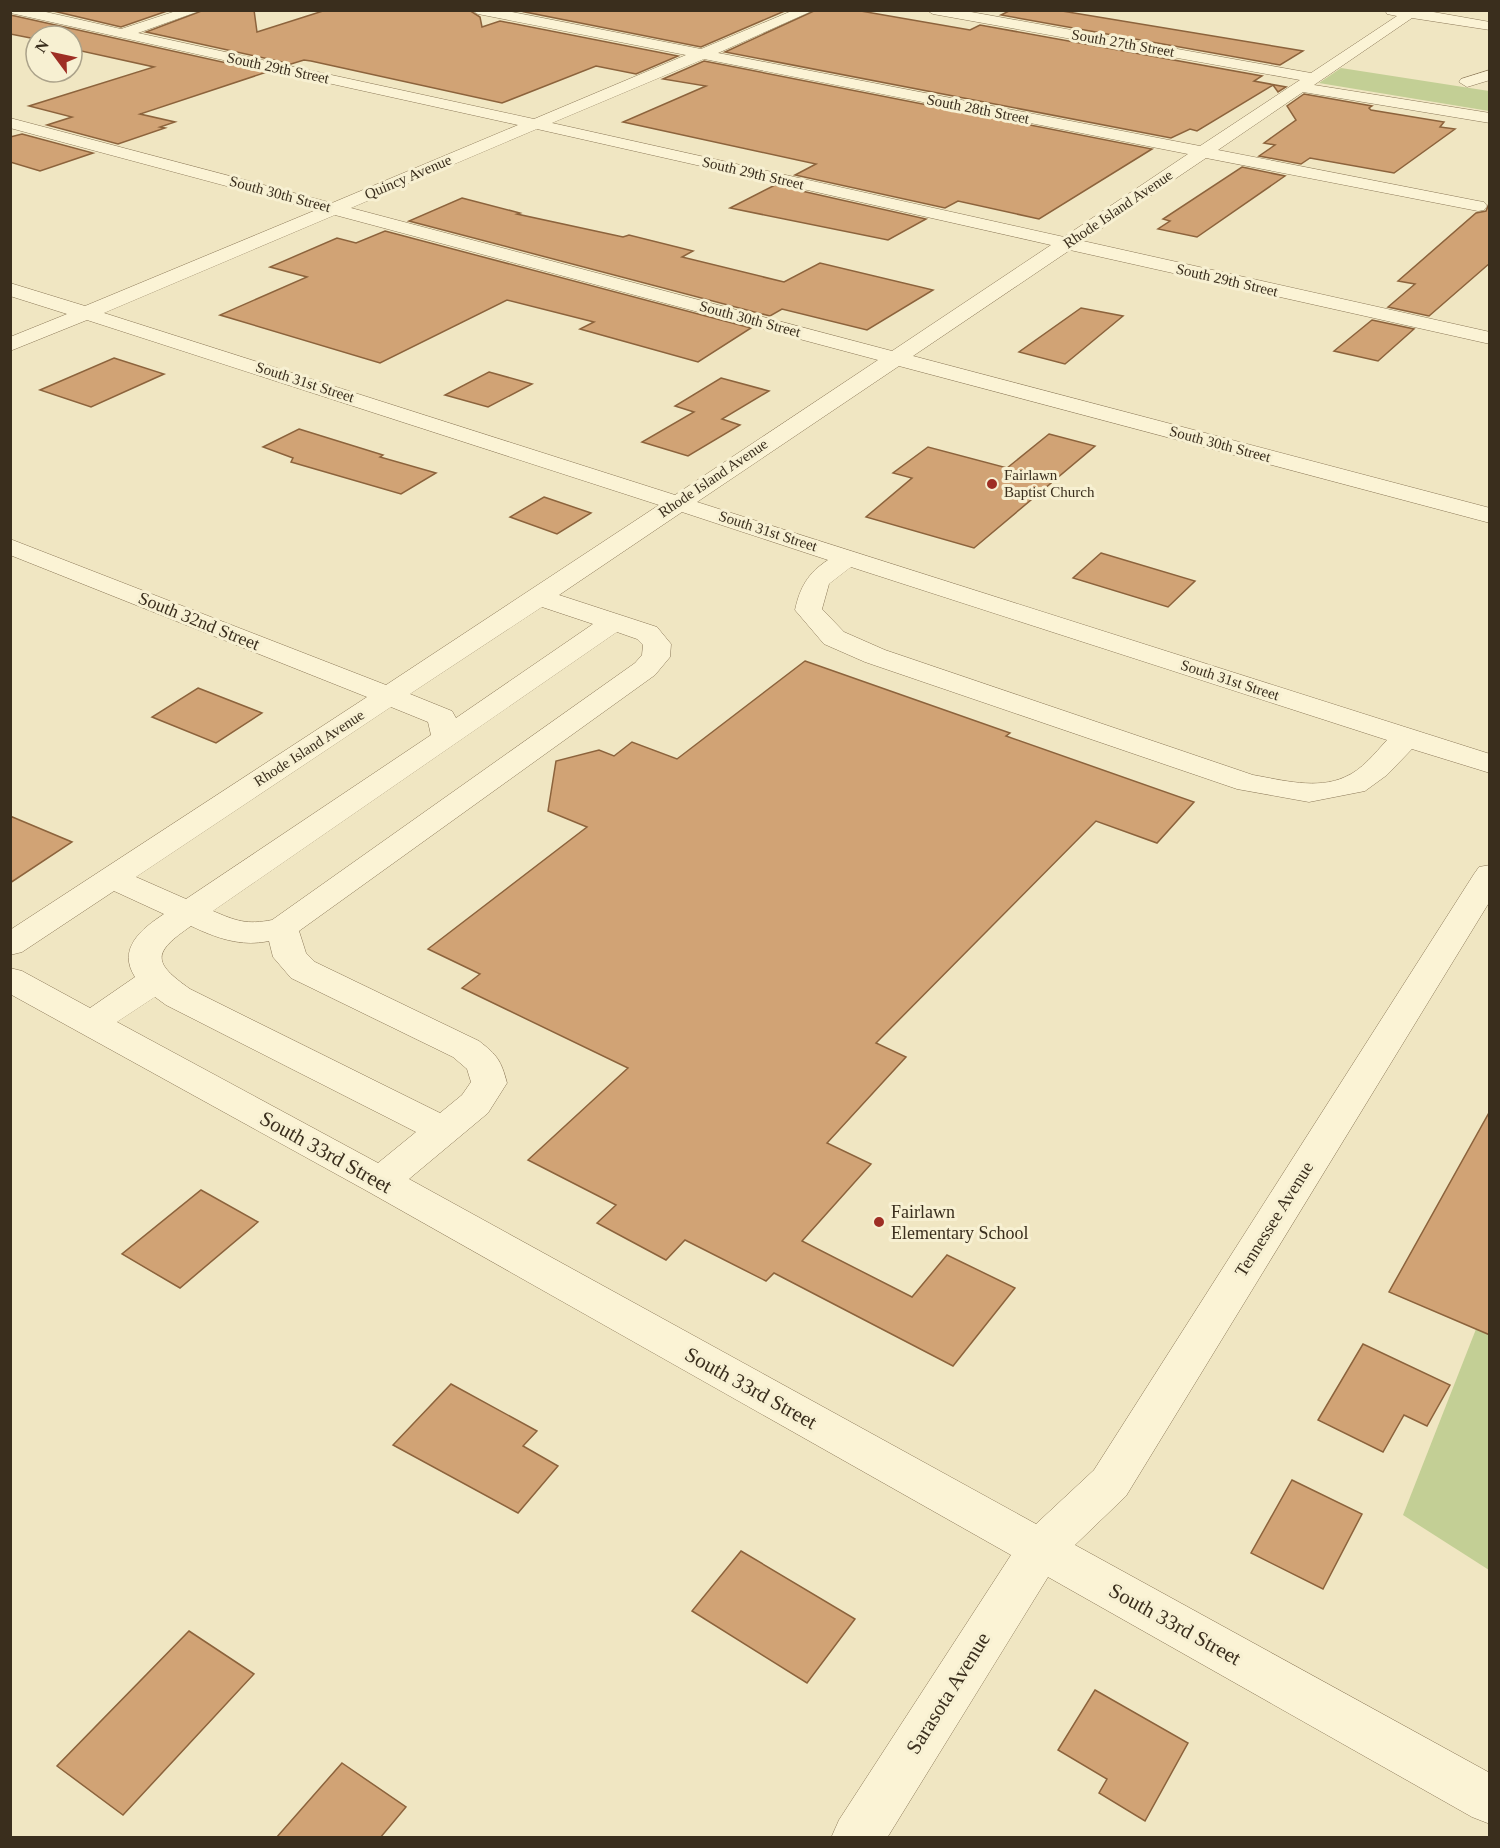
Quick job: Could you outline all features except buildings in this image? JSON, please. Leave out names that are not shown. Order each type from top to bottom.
[{"type":"street","name":"South 29th Street","points":[[15,10],[1490,338]]},
{"type":"street","points":[[121,33],[195,10]]},
{"type":"street","name":"South 28th Street","points":[[478,10],[1478,206]]},
{"type":"street","name":"Quincy Avenue","points":[[10,345],[807,10]]},
{"type":"street","name":"South 27th Street","points":[[933,10],[1490,118]]},
{"type":"street","points":[[1476,10],[1490,13]]},
{"type":"street","points":[[1405,12],[1490,26]]},
{"type":"street","name":"Rhode Island Avenue","points":[[10,945],[538,597],[1202,153],[1405,12]]},
{"type":"street","points":[[1467,82],[1490,75]]},
{"type":"street","name":"South 30th Street","points":[[10,123],[1490,516]]},
{"type":"street","name":"South 31st Street","points":[[10,289],[1490,764]]},
{"type":"street","name":"South 32nd Street","points":[[10,546],[442,717],[446,738]]},
{"type":"street","points":[[849,557],[817,579],[812,588],[808,610],[834,638],[875,656],[1248,783],[1309,793],[1354,784],[1376,769],[1406,738]]},
{"type":"street","points":[[112,878],[225,929],[252,933],[282,928],[645,669],[656,657],[657,644],[647,633],[538,597]]},
{"type":"street","points":[[443,1130],[178,997],[153,981],[145,967],[144,952],[151,940],[614,622]]},
{"type":"street","name":"Tennessee Avenue","points":[[1040,1549],[1110,1483],[1490,874]]},
{"type":"street","points":[[282,928],[290,957],[303,970],[466,1049],[484,1064],[489,1083],[476,1104],[381,1181]]},
{"type":"street","name":"South 33rd Street","points":[[10,979],[381,1181],[1490,1800]]},
{"type":"street","points":[[91,1023],[153,981]]},
{"type":"street","name":"Sarasota Avenue","points":[[857,1838],[1040,1549]]},
{"type":"green space","points":[[1341,68],[1489,91],[1489,111],[1319,83]]},
{"type":"green space","points":[[1489,1296],[1489,1570],[1403,1515]]},
{"type":"place","name":"Fairlawn Baptist Church","points":[[992,484]]},
{"type":"place","name":"Fairlawn Elementary School","points":[[879,1222]]}]
